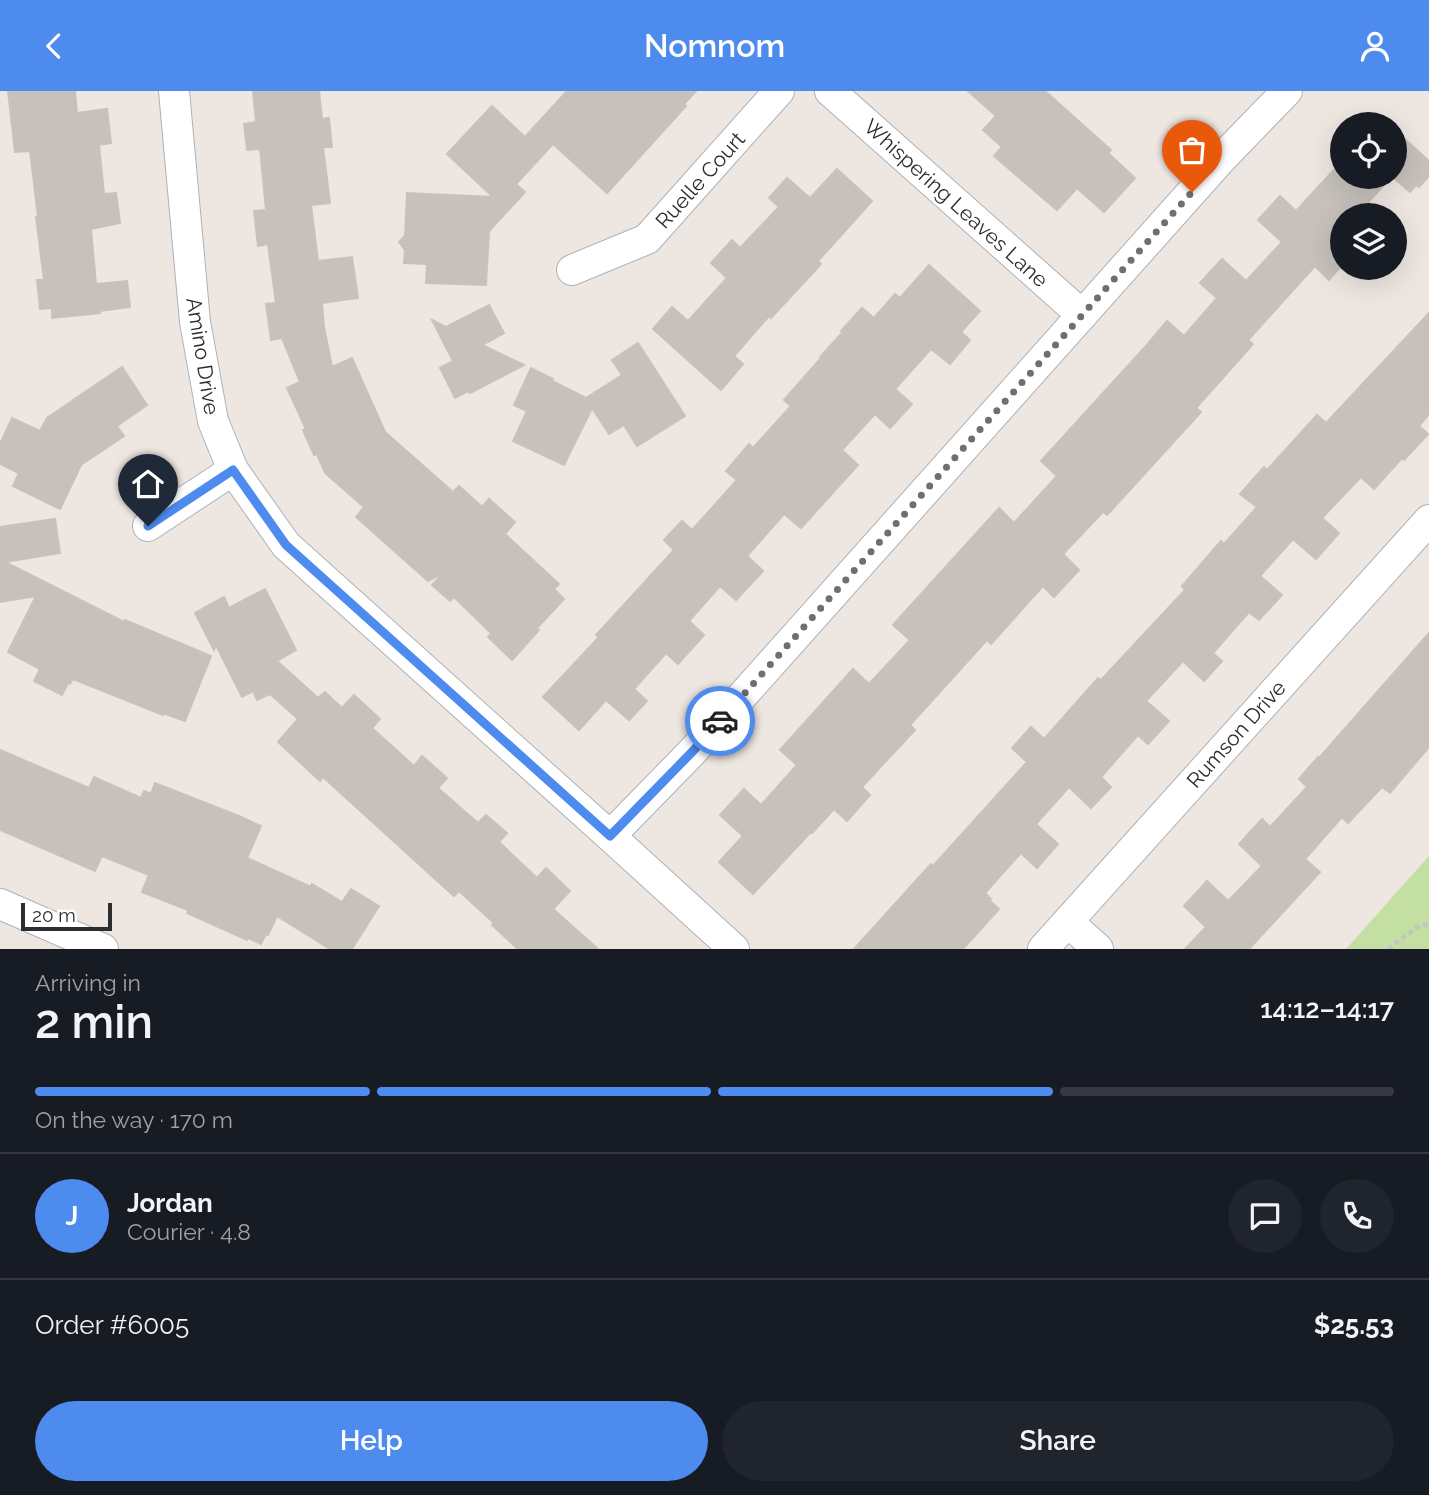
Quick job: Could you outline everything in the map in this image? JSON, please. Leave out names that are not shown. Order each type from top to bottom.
[{"type":"street","name":"Amino Drive","points":[[174,91],[195,322],[213,421],[233,470],[286,545],[734,949]]},
{"type":"street","name":"Ruelle Court","points":[[572,270],[647,239],[779,91]]},
{"type":"street","name":"Whispering Leaves Lane","points":[[830,91],[1082,315]]},
{"type":"street","points":[[610,836],[693,751],[1223,157],[1287,91]]},
{"type":"street","points":[[148,526],[233,470]]},
{"type":"street","name":"Rumson Drive","points":[[1043,949],[1429,520]]},
{"type":"street","points":[[0,904],[103,949]]},
{"type":"street","points":[[1068,922],[1098,949]]},
{"type":"path","points":[[1388,949],[1420,925],[1429,925]]},
{"type":"green space","points":[[1429,856],[1429,949],[1346,949]]},
{"type":"building","points":[[8,91],[75,91],[77,113],[107,109],[111,143],[99,145],[104,194],[116,193],[120,223],[91,229],[96,284],[127,281],[130,307],[52,318],[52,308],[40,309],[37,280],[44,280],[30,151],[15,152]]},
{"type":"building","points":[[253,91],[319,91],[322,119],[329,118],[332,147],[323,147],[330,203],[311,205],[318,261],[352,257],[358,298],[322,303],[332,367],[352,358],[385,432],[453,492],[459,486],[482,507],[489,499],[515,522],[505,534],[559,584],[554,589],[564,599],[512,660],[488,637],[491,633],[454,597],[450,601],[432,585],[445,572],[428,581],[356,517],[364,507],[325,473],[317,454],[314,455],[303,430],[306,429],[287,388],[300,382],[282,338],[271,340],[266,304],[276,303],[268,244],[258,246],[254,211],[266,210],[260,149],[247,150],[244,124],[256,122]]},
{"type":"building","points":[[567,91],[696,91],[684,104],[686,106],[607,193],[553,144],[516,184],[525,192],[489,231],[486,285],[426,283],[427,264],[404,263],[405,250],[399,242],[405,236],[407,193],[493,197],[447,154],[492,106],[525,137]]},
{"type":"building","points":[[968,91],[1045,91],[1111,150],[1108,153],[1135,178],[1104,212],[1077,188],[1057,210],[994,156],[1002,147],[983,130],[996,116]]},
{"type":"building","points":[[1407,141],[1429,161],[1429,176],[1410,192],[1407,189]]},
{"type":"building","points":[[837,169],[872,201],[818,261],[821,264],[734,356],[743,364],[721,390],[653,329],[672,307],[688,321],[727,278],[711,263],[732,240],[740,248],[779,207],[769,198],[787,178],[810,198]]},
{"type":"building","points":[[1330,174],[1330,189],[1380,189],[1368,203],[1330,203],[1330,279],[1315,266],[1248,340],[1253,344],[1196,408],[1201,412],[1107,515],[1103,512],[1063,554],[1079,570],[1054,597],[1043,586],[991,644],[987,640],[910,725],[915,730],[862,787],[870,795],[847,821],[834,809],[753,894],[719,862],[743,836],[720,815],[744,789],[761,805],[797,765],[780,750],[853,669],[869,684],[910,640],[893,625],[999,508],[1014,523],[1057,476],[1041,461],[1167,321],[1184,336],[1217,298],[1200,283],[1222,259],[1246,281],[1282,242],[1258,220],[1280,196],[1296,211]]},
{"type":"building","points":[[929,265],[980,311],[961,332],[970,340],[950,364],[931,349],[895,389],[912,404],[890,428],[875,414],[842,450],[858,465],[801,528],[784,514],[747,556],[763,571],[736,600],[720,586],[689,621],[704,635],[678,664],[666,653],[634,689],[647,701],[629,720],[606,700],[579,730],[543,697],[674,550],[664,540],[682,521],[692,530],[737,480],[726,471],[749,444],[753,448],[791,406],[784,400],[843,332],[841,331],[862,308],[874,318],[895,294],[900,298]]},
{"type":"building","points":[[489,305],[504,333],[482,345],[524,365],[455,398],[440,368],[453,361],[432,320],[446,327]]},
{"type":"building","points":[[1429,313],[1429,414],[1419,426],[1428,434],[1374,489],[1361,477],[1322,518],[1339,533],[1316,559],[1293,539],[1260,576],[1282,595],[1259,620],[1249,612],[1213,653],[1222,661],[1204,681],[1183,661],[1146,701],[1169,721],[1148,744],[1138,735],[1101,777],[1111,787],[1091,808],[1069,787],[1036,824],[1058,844],[1037,868],[1021,853],[985,893],[999,909],[963,949],[854,949],[1027,762],[1012,748],[1031,727],[1044,739],[1098,678],[1101,680],[1185,590],[1182,586],[1221,541],[1224,544],[1257,507],[1240,494],[1264,467],[1267,470],[1317,415],[1326,423]]},
{"type":"building","points":[[638,343],[685,416],[637,446],[624,425],[609,434],[592,408],[564,465],[513,441],[527,411],[514,405],[531,368],[586,398],[622,375],[612,360]]},
{"type":"building","points":[[122,367],[147,405],[117,426],[124,436],[81,465],[60,509],[13,486],[19,473],[0,464],[0,444],[12,418],[40,431],[47,418]]},
{"type":"building","points":[[55,519],[60,553],[5,562],[124,622],[125,620],[211,656],[185,721],[163,715],[73,679],[62,695],[34,681],[40,669],[8,652],[36,596],[0,602],[0,527]]},
{"type":"building","points":[[265,589],[296,650],[277,661],[318,698],[325,692],[342,708],[354,695],[380,719],[372,728],[414,766],[422,756],[447,778],[438,788],[478,823],[486,815],[507,833],[499,842],[537,878],[546,868],[570,891],[553,909],[598,949],[518,949],[459,891],[454,896],[323,777],[320,781],[278,742],[298,719],[270,694],[257,700],[253,691],[242,697],[216,645],[214,650],[195,613],[224,597],[229,608]]},
{"type":"building","points":[[1429,633],[1429,747],[1390,793],[1382,787],[1348,823],[1342,817],[1305,859],[1320,872],[1249,949],[1185,949],[1206,927],[1184,906],[1207,881],[1228,901],[1262,866],[1239,844],[1262,819],[1270,827],[1307,787],[1299,779]]},
{"type":"building","points":[[0,750],[89,788],[94,777],[141,798],[144,791],[151,794],[155,783],[239,816],[261,826],[247,858],[311,887],[312,884],[342,902],[351,889],[379,906],[352,949],[330,949],[277,916],[261,944],[248,938],[247,940],[187,913],[188,910],[142,892],[149,875],[102,856],[95,871],[0,830]]},
{"type":"way so far","points":[[720,721],[1192,192]]},
{"type":"route","points":[[148,526],[233,470],[286,545],[610,836],[720,721]]}]
